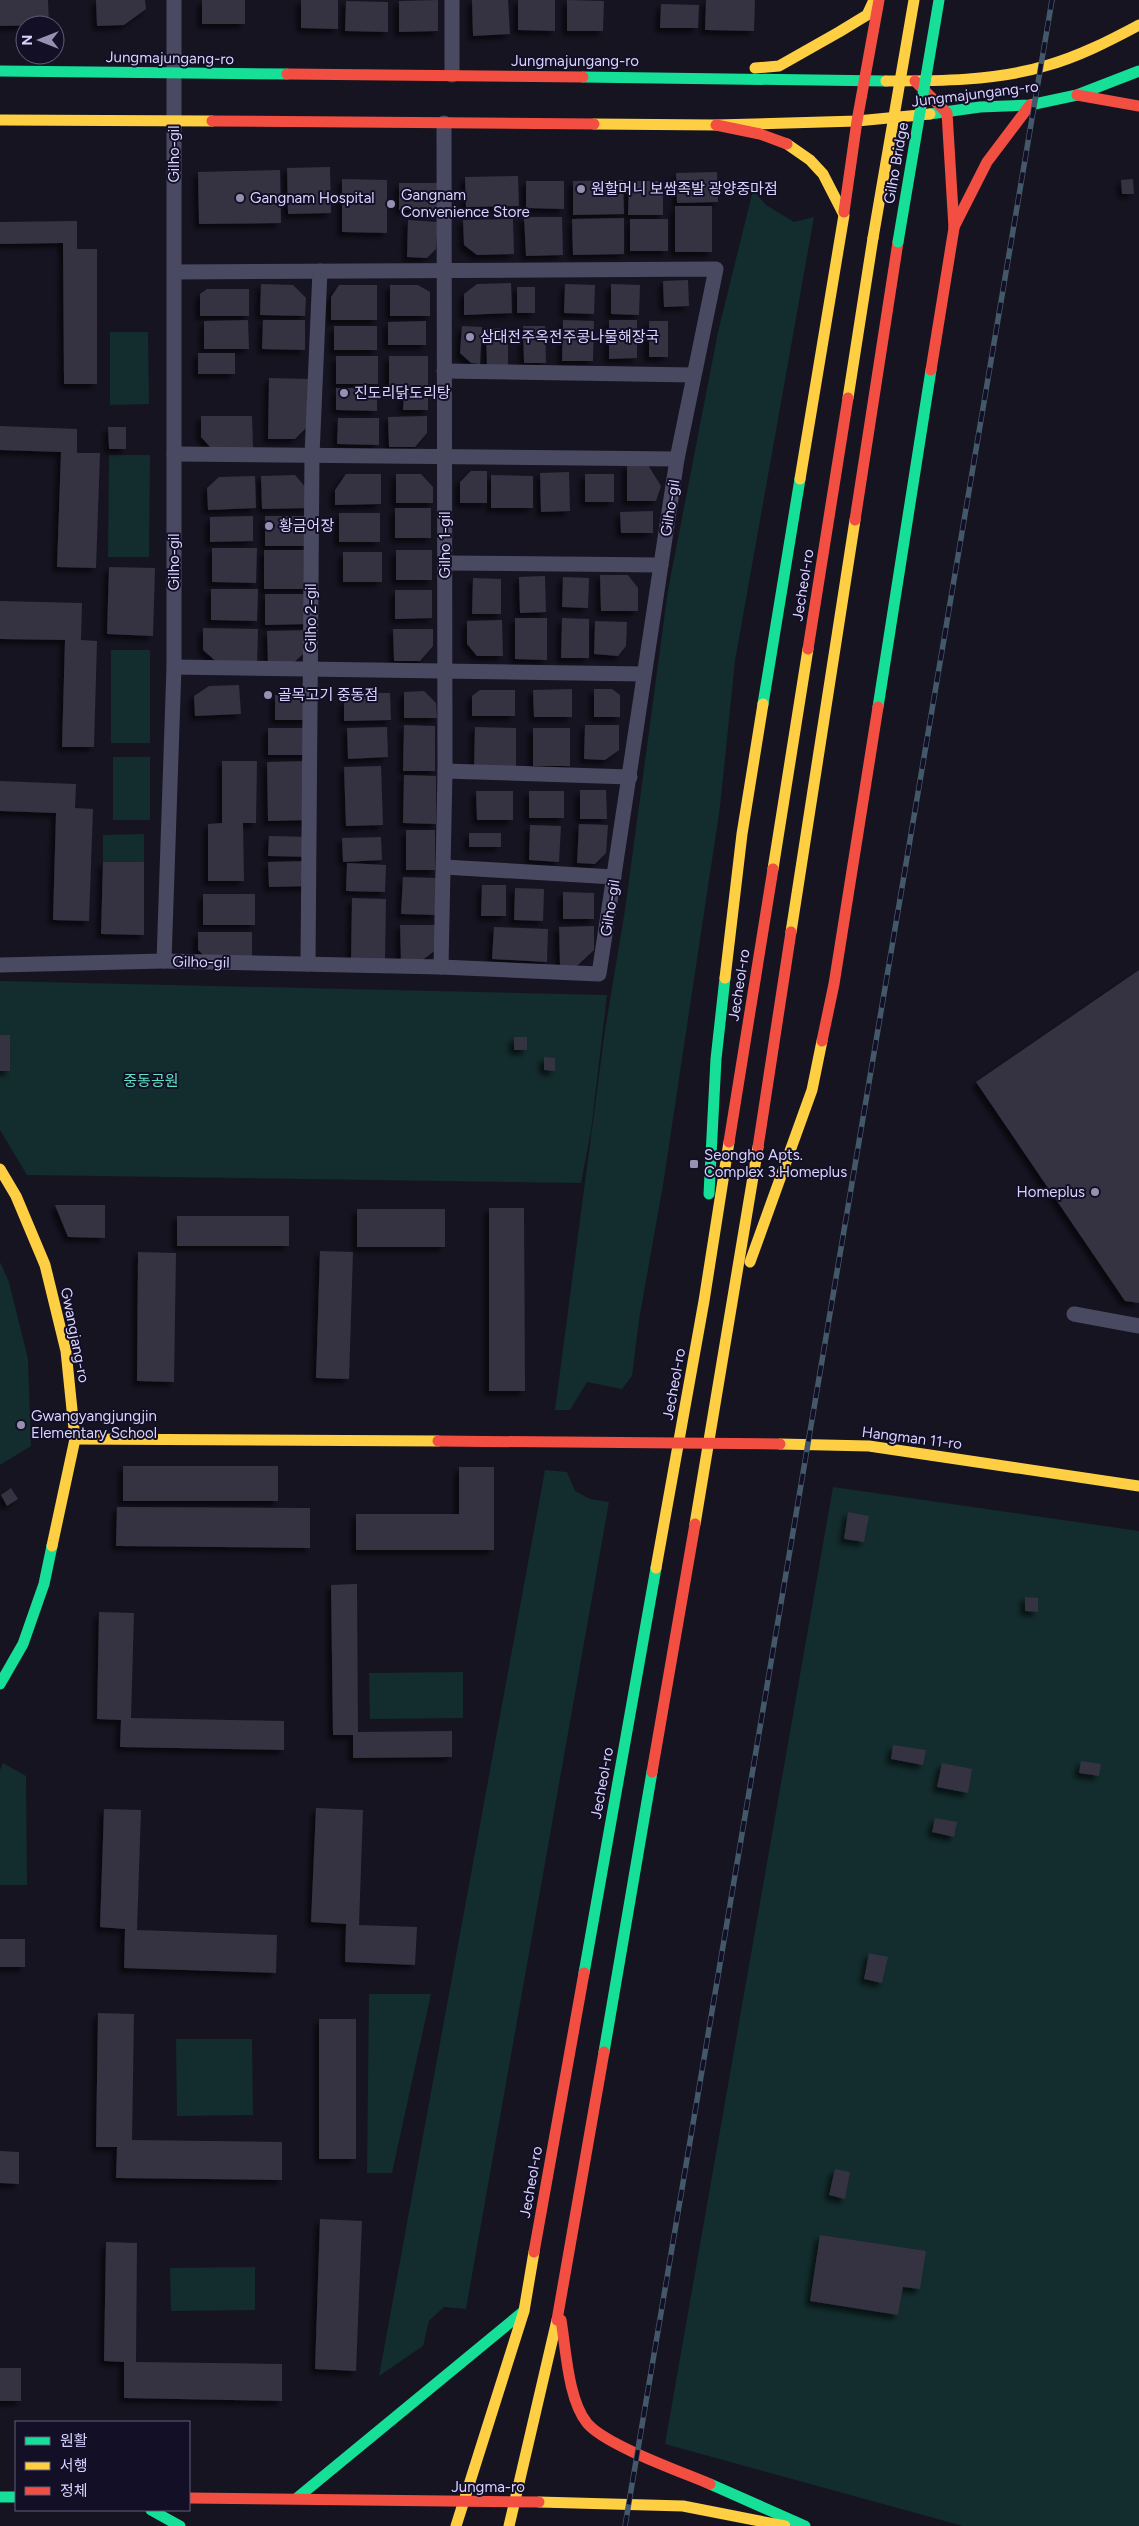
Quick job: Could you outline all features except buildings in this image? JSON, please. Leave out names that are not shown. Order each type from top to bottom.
[{"type":"main road","points":[[671,77],[778,66],[867,15],[874,0]]},
{"type":"main road","points":[[704,1302],[716,1059],[742,834],[844,215],[857,121],[879,0]]},
{"type":"main road","name":"Gilho Bridge","points":[[873,238],[914,0]]},
{"type":"main road","name":"Gilho Bridge","points":[[733,1307],[898,242],[939,0]]},
{"type":"main road","name":"Jungmajungang-ro","points":[[0,71],[915,81],[1011,74],[1062,61],[1107,42],[1139,25]]},
{"type":"main road","name":"Jungmajungang-ro","points":[[0,120],[716,125],[857,121],[948,113],[980,107],[1030,105],[1077,94],[1139,71]]},
{"type":"main road","points":[[509,2526],[559,2310],[733,1307],[812,1090],[834,984],[954,228],[948,113],[915,81]]},
{"type":"main road","points":[[1077,94],[1139,106]]},
{"type":"main road","points":[[954,228],[988,162],[1030,105]]},
{"type":"main road","points":[[716,125],[756,131],[785,142],[796,149],[827,178],[844,215]]},
{"type":"main road","name":"Jecheol-ro","points":[[456,2526],[524,2310],[704,1302],[873,238]]},
{"type":"main road","name":"Gwangjang-ro","points":[[0,1169],[16,1196],[45,1264],[66,1351],[76,1439],[44,1584],[23,1644],[0,1684]]},
{"type":"main road","name":"Hangman 11-ro","points":[[76,1439],[710,1442],[868,1446],[1139,1486]]},
{"type":"main road","points":[[297,2498],[524,2310]]},
{"type":"main road","points":[[559,2310],[574,2396],[587,2423],[607,2439],[805,2526]]},
{"type":"main road","points":[[0,2496],[15,2497]]},
{"type":"main road","name":"Jungma-ro","points":[[190,2498],[297,2498],[683,2506],[785,2526]]},
{"type":"main road","points":[[153,2511],[180,2526]]},
{"type":"street","name":"Gilho-gil","points":[[174,0],[174,73],[174,96],[174,121],[174,272],[174,667],[164,961],[441,967],[599,974],[677,458],[716,269],[174,272]]},
{"type":"street","points":[[452,0],[452,76]]},
{"type":"street","name":"Gilho 1-gil","points":[[441,967],[445,771],[444,123]]},
{"type":"street","name":"Gilho 2-gil","points":[[308,964],[312,455],[320,271]]},
{"type":"street","points":[[444,371],[693,375]]},
{"type":"street","points":[[174,454],[677,458]]},
{"type":"street","points":[[445,563],[661,565]]},
{"type":"street","points":[[174,667],[644,674]]},
{"type":"street","points":[[445,771],[630,777]]},
{"type":"street","points":[[444,867],[614,878]]},
{"type":"street","points":[[0,965],[164,961]]},
{"type":"street","points":[[1074,1314],[1139,1326]]},
{"type":"green space","points":[[753,190],[766,205],[794,222],[814,217],[735,661],[720,807],[663,1185],[639,1320],[632,1376],[622,1389],[587,1382],[570,1410],[555,1410],[605,1030],[625,910],[668,590],[718,332]]},
{"type":"green space","points":[[110,332],[148,332],[149,404],[110,405]]},
{"type":"green space","points":[[109,455],[150,455],[149,557],[108,557]]},
{"type":"green space","points":[[111,650],[150,650],[150,743],[111,743]]},
{"type":"green space","points":[[113,757],[150,757],[150,820],[113,820]]},
{"type":"green space","points":[[144,834],[144,862],[103,862],[103,835]]},
{"type":"green space","name":"중동공원","points":[[0,981],[607,995],[591,1131],[581,1183],[27,1175],[0,1130]]},
{"type":"green space","points":[[0,1262],[9,1282],[28,1359],[31,1446],[0,1465]]},
{"type":"green space","points":[[545,1470],[567,1472],[575,1491],[590,1499],[609,1502],[466,2309],[444,2307],[429,2321],[423,2346],[379,2376]]},
{"type":"green space","points":[[833,1487],[1139,1531],[1139,2526],[963,2526],[665,2444]]},
{"type":"green space","points":[[463,1672],[463,1718],[370,1719],[369,1673]]},
{"type":"green space","points":[[3,1763],[26,1776],[27,1885],[0,1885],[0,1770]]},
{"type":"green space","points":[[369,1994],[431,1994],[392,2173],[367,2173]]},
{"type":"green space","points":[[176,2039],[252,2039],[253,2115],[177,2116]]},
{"type":"green space","points":[[255,2267],[255,2310],[171,2311],[170,2268]]},
{"type":"railway","points":[[625,2526],[1052,0]]},
{"type":"traffic: fast","points":[[898,242],[939,0]]},
{"type":"traffic: fast","points":[[0,71],[287,74]]},
{"type":"traffic: fast","points":[[930,114],[980,107],[1030,105],[1077,95],[1139,71]]},
{"type":"traffic: fast","points":[[583,77],[886,81]]},
{"type":"traffic: fast","points":[[878,707],[931,370]]},
{"type":"traffic: fast","points":[[763,704],[800,479]]},
{"type":"traffic: fast","points":[[709,1194],[716,1059],[725,978]]},
{"type":"traffic: fast","points":[[0,1684],[23,1644],[44,1584],[52,1546]]},
{"type":"traffic: fast","points":[[584,1973],[656,1568]]},
{"type":"traffic: fast","points":[[604,2052],[652,1772]]},
{"type":"traffic: fast","points":[[297,2498],[524,2311]]},
{"type":"traffic: fast","points":[[710,2484],[805,2526]]},
{"type":"traffic: fast","points":[[0,2497],[15,2497]]},
{"type":"traffic: fast","points":[[153,2511],[180,2526]]},
{"type":"traffic: slow","points":[[755,68],[779,66],[839,32],[867,15],[874,0]]},
{"type":"traffic: slow","points":[[873,238],[914,0]]},
{"type":"traffic: slow","points":[[886,81],[966,79],[1026,71],[1081,53],[1139,25]]},
{"type":"traffic: slow","points":[[594,124],[716,125],[857,121],[930,114]]},
{"type":"traffic: slow","points":[[0,120],[212,121]]},
{"type":"traffic: slow","points":[[787,144],[810,160],[823,174],[844,215],[800,479]]},
{"type":"traffic: slow","points":[[848,398],[873,238]]},
{"type":"traffic: slow","points":[[791,932],[855,520]]},
{"type":"traffic: slow","points":[[773,869],[808,649]]},
{"type":"traffic: slow","points":[[725,978],[742,834],[763,704]]},
{"type":"traffic: slow","points":[[750,1262],[812,1090],[822,1041]]},
{"type":"traffic: slow","points":[[656,1568],[704,1301],[729,1142]]},
{"type":"traffic: slow","points":[[695,1524],[758,1147]]},
{"type":"traffic: slow","points":[[0,1169],[16,1196],[45,1265],[66,1351],[75,1439],[52,1546]]},
{"type":"traffic: slow","points":[[75,1439],[438,1441]]},
{"type":"traffic: slow","points":[[780,1444],[869,1446],[1139,1486]]},
{"type":"traffic: slow","points":[[456,2526],[524,2311],[534,2252]]},
{"type":"traffic: slow","points":[[509,2526],[557,2320]]},
{"type":"traffic: slow","points":[[539,2502],[683,2506],[785,2526]]},
{"type":"traffic: jam","points":[[844,212],[857,121],[879,0]]},
{"type":"traffic: jam","points":[[287,74],[583,77]]},
{"type":"traffic: jam","points":[[915,81],[947,113],[954,228],[931,370]]},
{"type":"traffic: jam","points":[[1077,95],[1139,106]]},
{"type":"traffic: jam","points":[[954,227],[987,162],[1030,105]]},
{"type":"traffic: jam","points":[[212,121],[594,124]]},
{"type":"traffic: jam","points":[[716,125],[760,134],[787,144]]},
{"type":"traffic: jam","points":[[855,520],[898,242]]},
{"type":"traffic: jam","points":[[808,649],[848,398]]},
{"type":"traffic: jam","points":[[822,1041],[834,984],[878,707]]},
{"type":"traffic: jam","points":[[729,1142],[773,869]]},
{"type":"traffic: jam","points":[[758,1147],[791,932]]},
{"type":"traffic: jam","points":[[438,1441],[780,1444]]},
{"type":"traffic: jam","points":[[652,1772],[695,1524]]},
{"type":"traffic: jam","points":[[534,2252],[584,1973]]},
{"type":"traffic: jam","points":[[557,2320],[604,2052]]},
{"type":"traffic: jam","points":[[561,2320],[572,2388],[581,2413],[587,2423],[596,2431],[626,2449],[710,2484]]},
{"type":"traffic: jam","points":[[190,2498],[539,2502]]},
{"type":"place","name":"원할머니 보쌈족발 광양중마점","points":[[581,189]]},
{"type":"place","name":"Gangnam Hospital","points":[[240,198]]},
{"type":"place","name":"Gangnam Convenience Store","points":[[391,204]]},
{"type":"place","name":"삼대전주옥전주콩나물해장국","points":[[470,337]]},
{"type":"place","name":"진도리닭도리탕","points":[[344,393]]},
{"type":"place","name":"황금어장","points":[[269,526]]},
{"type":"place","name":"골목고기 중동점","points":[[268,695]]},
{"type":"place","name":"Seongho Apts. Complex 3.Homeplus","points":[[694,1164]]},
{"type":"place","name":"Homeplus","points":[[1095,1192]]},
{"type":"place","name":"Gwangyangjungjin Elementary School","points":[[21,1425]]}]
